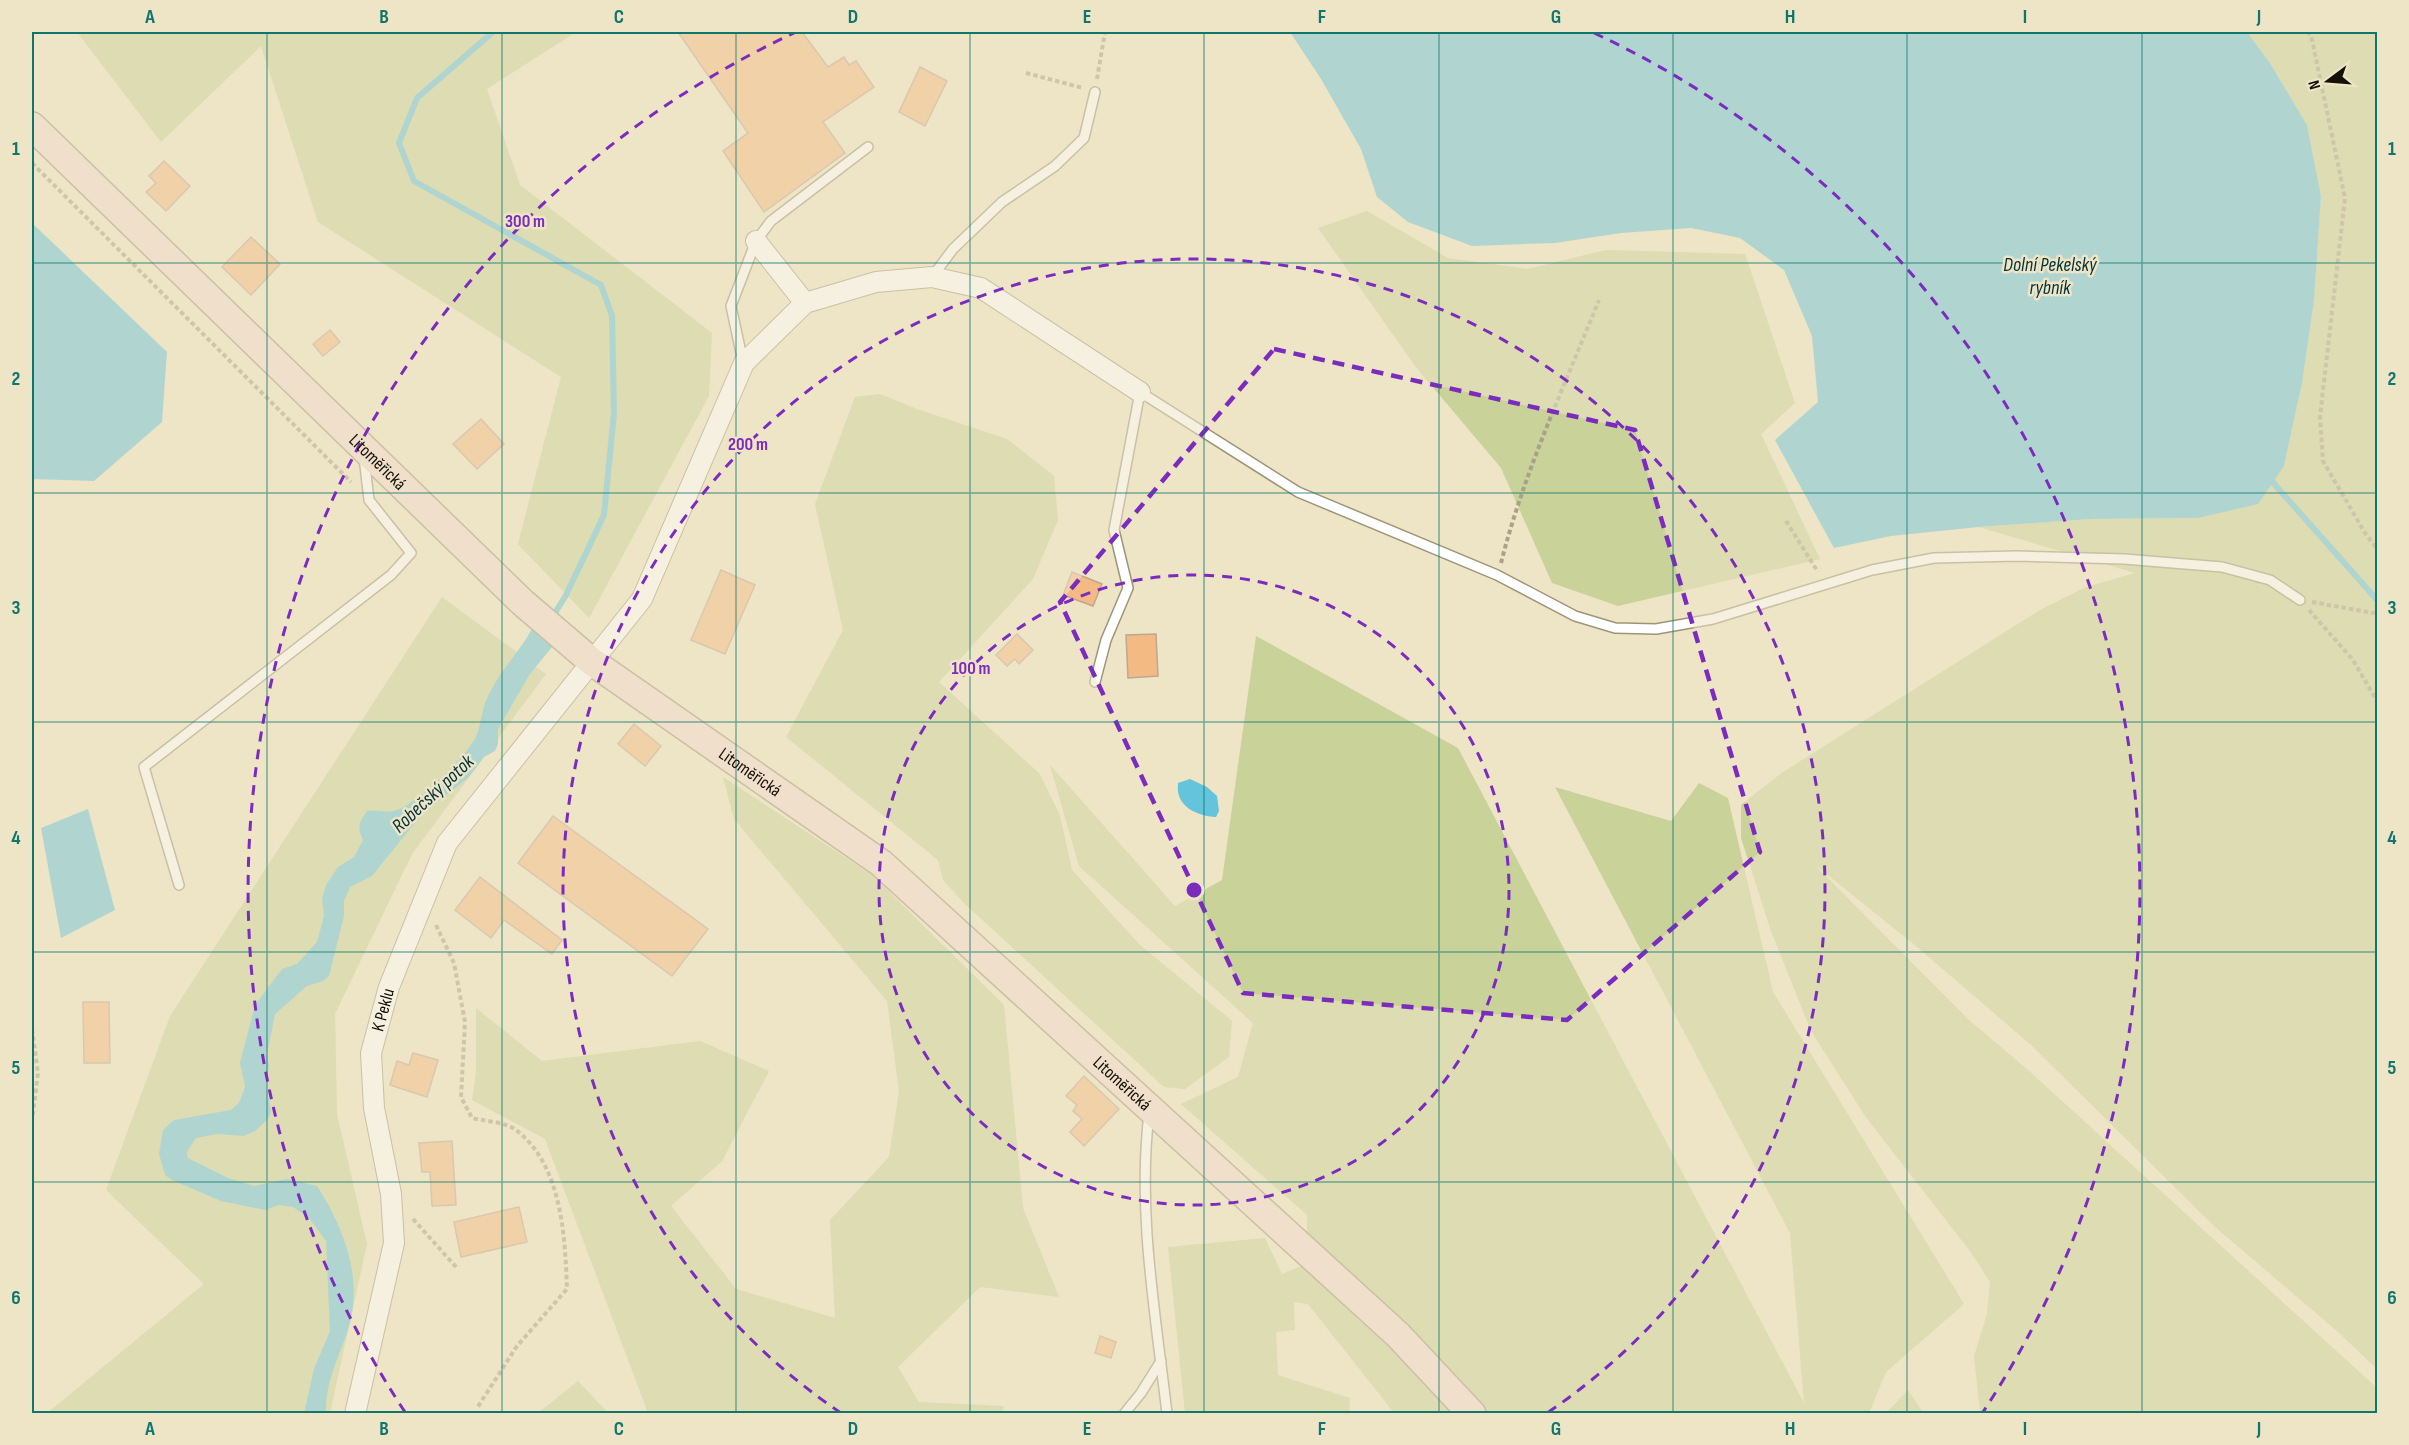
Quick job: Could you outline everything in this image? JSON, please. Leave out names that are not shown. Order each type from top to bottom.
[{"type":"street","name":"Litoměřická","points":[[32,126],[522,602],[582,654],[881,863],[1398,1335],[1472,1413]]},
{"type":"street","points":[[756,241],[805,303]]},
{"type":"street","points":[[744,363],[805,303],[876,282],[932,277],[981,288],[1140,392]]},
{"type":"street","name":"K Peklu","points":[[355,1413],[394,1242],[391,1194],[374,1108],[371,1053],[389,987],[447,843],[582,654],[642,599],[744,363]]},
{"type":"lane","points":[[932,277],[953,249],[1002,202],[1055,166],[1084,138],[1095,92]]},
{"type":"lane","points":[[744,363],[731,306],[756,241],[771,221],[868,147]]},
{"type":"lane","points":[[1095,682],[1106,640],[1128,588],[1114,530],[1140,392],[1298,492],[1497,575],[1575,616],[1615,628],[1656,629],[1713,619],[1872,570],[1934,558],[2017,556],[2124,559],[2222,567],[2270,580],[2300,600]]},
{"type":"lane","points":[[179,885],[144,767],[392,575],[411,553],[369,500],[363,449]]},
{"type":"lane","points":[[1149,1108],[1144,1150],[1150,1267],[1167,1413]]},
{"type":"lane","points":[[1124,1413],[1141,1393],[1161,1361]]},
{"type":"path","points":[[1026,73],[1095,92],[1105,32]]},
{"type":"path","points":[[2307,32],[2311,35],[2345,198],[2320,417],[2323,461],[2365,533],[2378,550]]},
{"type":"path","points":[[32,163],[369,500]]},
{"type":"path","points":[[1497,575],[1520,496],[1599,300]]},
{"type":"path","points":[[1786,521],[1826,585]]},
{"type":"path","points":[[2300,600],[2375,612]]},
{"type":"path","points":[[2300,600],[2353,660],[2378,704]]},
{"type":"path","points":[[423,900],[454,963],[465,1022],[461,1097],[472,1118],[515,1129],[535,1151],[551,1179],[565,1236],[567,1289],[516,1346],[477,1408]]},
{"type":"path","points":[[32,1029],[38,1073],[32,1121]]},
{"type":"path","points":[[391,1194],[457,1268]]},
{"type":"highlighted area","points":[[1274,349],[1635,430],[1760,852],[1567,1020],[1243,993],[1060,602]]},
{"type":"green space","points":[[77,32],[576,32],[487,89],[520,185],[712,333],[709,396],[589,618],[518,544],[561,377],[318,222],[261,46],[161,142]]},
{"type":"green space","points":[[2247,32],[2374,32],[2378,38],[2377,1369],[2337,1331],[2214,1226],[2031,1045],[1916,946],[1814,864],[1969,1020],[2028,1070],[2377,1388],[2377,1413],[1980,1413],[1974,1356],[1987,1314],[1990,1282],[1970,1251],[1865,1116],[1811,1031],[1771,931],[1741,838],[1741,805],[1783,772],[2040,610],[2086,587],[2135,573],[1979,527],[2090,519],[2198,518],[2284,466],[2302,383],[2314,301],[2321,196],[2307,125],[2270,63]]},
{"type":"green space","points":[[1367,211],[1448,258],[1527,269],[1606,250],[1745,254],[1795,403],[1761,434],[1820,559],[1618,606],[1552,583],[1501,468],[1415,366],[1318,228]]},
{"type":"green space","points":[[880,394],[1007,439],[1054,476],[1058,520],[1033,579],[939,682],[1040,774],[1060,816],[1072,870],[1139,944],[1232,1021],[1229,1057],[1185,1089],[1164,1087],[964,903],[943,880],[938,860],[786,737],[843,630],[815,504],[855,397]]},
{"type":"green space","points":[[442,597],[546,674],[412,854],[335,1014],[337,1114],[367,1244],[330,1413],[46,1414],[204,1284],[106,1190],[170,1016]]},
{"type":"green space","points":[[1256,636],[1458,748],[1804,1403],[1790,1233],[1555,787],[1671,821],[1699,783],[1728,798],[1773,992],[1964,1304],[1886,1372],[1869,1413],[1395,1414],[1308,1304],[1294,1302],[1295,1330],[1276,1332],[1278,1375],[1350,1398],[1349,1413],[1185,1413],[1168,1247],[1265,1238],[1282,1274],[1301,1266],[1307,1271],[1307,1215],[1181,1104],[1238,1077],[1253,1023],[1079,866],[1050,765],[1175,906],[1222,880]]},
{"type":"green space","points":[[723,777],[872,875],[1004,1005],[1023,1208],[1059,1297],[980,1287],[898,1367],[919,1402],[1004,1406],[1001,1413],[648,1413],[545,1139],[472,1100],[476,1073],[476,1008],[542,1061],[700,1041],[769,1071],[722,1161],[671,1206],[736,1289],[835,1318],[830,1220],[889,1157],[899,1091],[887,1001],[734,819]]},
{"type":"green space","points":[[578,1381],[608,1413],[538,1413]]},
{"type":"green space","points":[[1908,1390],[1923,1413],[1886,1413]]},
{"type":"water","name":"Dolní Pekelský rybník","points":[[1290,32],[2247,32],[2270,63],[2307,125],[2321,196],[2314,301],[2302,383],[2284,466],[2258,504],[2198,518],[2090,519],[1979,527],[1891,536],[1834,548],[1775,440],[1818,402],[1812,336],[1784,270],[1740,238],[1691,228],[1621,233],[1555,243],[1472,246],[1408,222],[1377,197],[1361,149],[1321,79]]},
{"type":"water","points":[[32,223],[167,352],[162,422],[94,481],[32,479]]},
{"type":"water","points":[[532,629],[552,647],[530,674],[498,729],[498,744],[495,751],[484,757],[468,778],[423,813],[372,876],[350,887],[344,901],[344,916],[329,976],[323,981],[307,986],[275,1014],[267,1054],[269,1066],[266,1082],[271,1112],[268,1119],[255,1131],[244,1136],[217,1134],[196,1138],[187,1152],[188,1158],[228,1178],[254,1186],[287,1179],[317,1186],[343,1236],[349,1255],[354,1292],[348,1330],[330,1381],[326,1413],[304,1413],[314,1369],[330,1331],[326,1241],[309,1218],[293,1207],[279,1205],[265,1210],[221,1201],[172,1180],[165,1175],[159,1154],[163,1130],[174,1120],[231,1110],[239,1103],[245,1087],[240,1063],[255,1005],[282,969],[297,964],[317,942],[324,916],[322,899],[326,885],[338,867],[354,857],[363,840],[360,828],[364,815],[367,811],[394,811],[403,807],[415,800],[453,766],[473,743],[489,694]]},
{"type":"water","points":[[1190,779],[1207,787],[1217,796],[1219,811],[1216,817],[1194,812],[1183,804],[1178,791],[1178,783]]},
{"type":"water","points":[[88,809],[115,910],[61,938],[41,828]]},
{"type":"building","points":[[678,32],[802,32],[828,67],[844,57],[849,65],[856,61],[874,87],[823,122],[845,153],[764,212],[723,151],[748,133]]},
{"type":"building","points":[[920,67],[947,81],[925,126],[899,112]]},
{"type":"building","points":[[164,161],[190,186],[166,211],[146,192],[156,183],[149,176]]},
{"type":"building","points":[[251,237],[280,264],[251,295],[222,267]]},
{"type":"building","points":[[330,330],[340,342],[323,356],[313,344]]},
{"type":"building","points":[[481,419],[504,444],[477,469],[453,444]]},
{"type":"building","points":[[721,570],[755,585],[725,654],[691,640]]},
{"type":"building","points":[[1072,572],[1102,584],[1093,606],[1063,595]]},
{"type":"building","points":[[1017,634],[1033,650],[1019,664],[1015,659],[1007,666],[996,655]]},
{"type":"building","points":[[1156,634],[1158,676],[1128,678],[1126,635]]},
{"type":"building","points":[[634,724],[661,746],[645,766],[618,744]]},
{"type":"building","points":[[553,816],[708,929],[672,976],[518,863]]},
{"type":"building","points":[[480,877],[562,940],[552,954],[504,920],[491,938],[455,910]]},
{"type":"building","points":[[83,1002],[109,1002],[110,1063],[84,1063]]},
{"type":"building","points":[[413,1053],[438,1060],[427,1097],[390,1085],[397,1061],[409,1065]]},
{"type":"building","points":[[1084,1076],[1119,1109],[1084,1146],[1070,1132],[1082,1119],[1073,1111],[1077,1105],[1066,1096]]},
{"type":"building","points":[[452,1141],[456,1205],[432,1206],[430,1172],[422,1172],[419,1143]]},
{"type":"building","points":[[519,1207],[527,1242],[461,1257],[454,1222]]},
{"type":"building","points":[[1100,1336],[1116,1342],[1111,1358],[1095,1353]]},
{"type":"waterway","name":"Robečský potok","points":[[493,32],[417,98],[399,143],[414,181],[601,285],[612,316],[614,413],[604,515],[566,595],[552,618]]},
{"type":"waterway","points":[[2269,478],[2378,601]]}]
